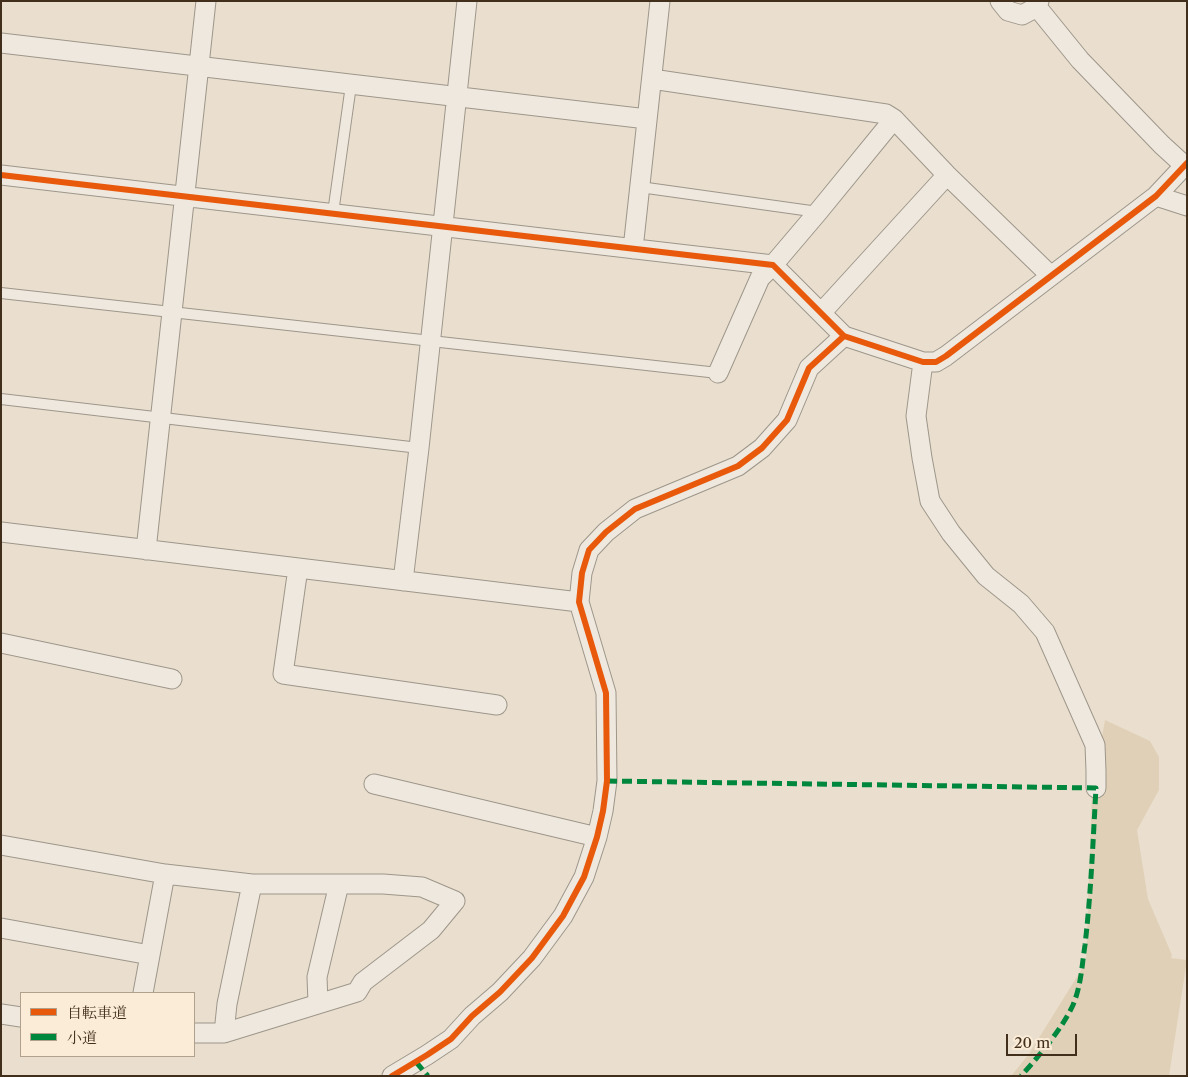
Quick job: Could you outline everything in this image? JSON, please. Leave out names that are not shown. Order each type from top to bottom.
[{"type":"street","points":[[146,550],[206,1]]},
{"type":"street","points":[[403,581],[467,1]]},
{"type":"street","points":[[633,248],[660,1]]},
{"type":"street","points":[[1,175],[773,265],[844,336],[923,362],[936,362],[1156,196],[1186,164],[1162,145],[1080,60],[1038,4],[1022,15],[1008,11],[1000,1]]},
{"type":"street","points":[[1,43],[647,119]]},
{"type":"street","points":[[652,79],[886,114],[894,118],[947,176],[1051,276]]},
{"type":"street","points":[[718,373],[760,278],[818,212],[894,118]]},
{"type":"street","points":[[821,313],[947,176]]},
{"type":"street","points":[[1156,196],[1187,206]]},
{"type":"street","points":[[392,1076],[451,1039],[472,1016],[500,992],[532,958],[563,916],[584,876],[597,837],[607,780],[606,693],[579,602],[582,573],[589,550],[606,532],[635,509],[738,466],[762,448],[787,420],[809,368],[844,336]]},
{"type":"street","points":[[923,362],[916,416],[930,501],[951,533],[986,576],[1021,604],[1046,632],[1095,745],[1096,788]]},
{"type":"street","points":[[1,532],[579,602]]},
{"type":"street","points":[[298,568],[283,674],[497,705]]},
{"type":"street","points":[[1,643],[172,679]]},
{"type":"street","points":[[374,784],[597,837]]},
{"type":"street","points":[[1,845],[165,874],[252,884],[383,884],[422,887],[455,901],[431,930],[363,982],[357,992],[224,1034],[195,1033]]},
{"type":"street","points":[[143,992],[165,874]]},
{"type":"street","points":[[224,1034],[227,1004],[252,884]]},
{"type":"street","points":[[318,1003],[317,977],[339,884]]},
{"type":"street","points":[[1,928],[150,955]]},
{"type":"street","points":[[1,1014],[20,1017]]},
{"type":"lane","points":[[334,213],[351,84]]},
{"type":"lane","points":[[640,187],[818,212]]},
{"type":"lane","points":[[1,293],[718,373]]},
{"type":"lane","points":[[1,399],[419,448]]},
{"type":"shaded area","points":[[1105,720],[1150,741],[1159,757],[1159,790],[1137,830],[1148,899],[1172,955],[1171,958],[1187,960],[1169,1076],[1011,1076],[1029,1054],[1086,962],[1092,791]]},
{"type":"marked path","points":[[607,781],[1096,788],[1089,906],[1078,990],[1073,1005],[1063,1023],[1021,1076]]},
{"type":"marked path","points":[[416,1062],[428,1076]]},
{"type":"cycle path","points":[[392,1076],[451,1039],[472,1016],[500,992],[532,958],[563,916],[584,877],[597,837],[607,781],[606,693],[579,602],[582,573],[589,550],[606,532],[635,509],[738,466],[762,448],[787,420],[809,368],[844,336],[923,362],[936,362],[1156,196],[1187,163]]},
{"type":"cycle path","points":[[1,175],[773,265],[844,336]]}]
